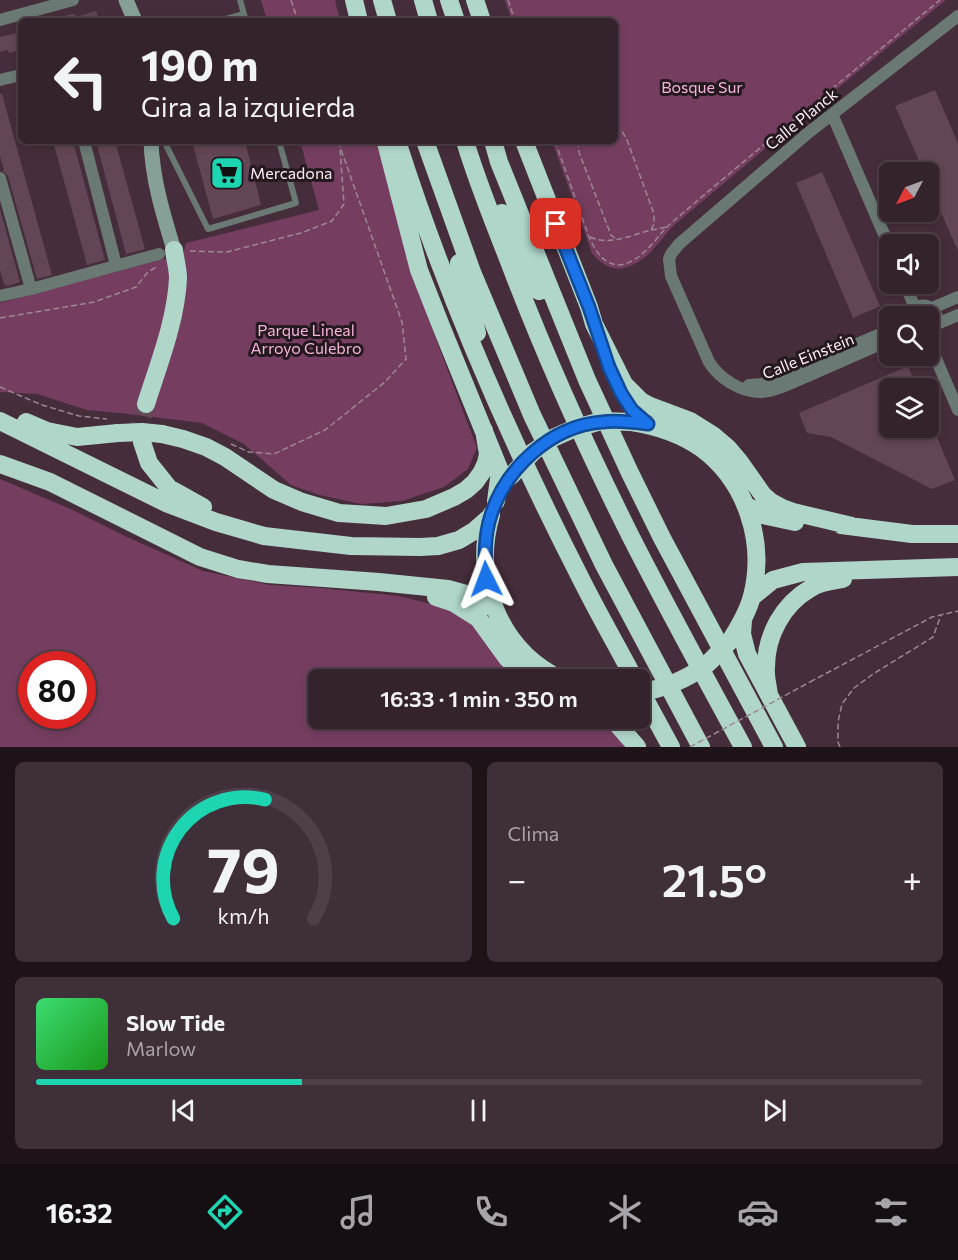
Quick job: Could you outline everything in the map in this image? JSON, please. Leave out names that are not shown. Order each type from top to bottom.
[{"type":"highway","points":[[354,0],[358,18]]},
{"type":"highway","points":[[382,0],[387,18]]},
{"type":"highway","points":[[423,0],[428,18]]},
{"type":"highway","points":[[449,0],[455,18]]},
{"type":"highway","points":[[475,0],[481,18]]},
{"type":"highway","points":[[387,144],[419,270],[500,471],[484,548],[486,579],[495,609],[508,635],[527,657],[543,669]]},
{"type":"highway","points":[[399,144],[414,194],[459,313],[511,434],[581,579],[629,669]]},
{"type":"highway","points":[[426,144],[472,272],[532,415],[604,565],[700,747]]},
{"type":"highway","points":[[466,144],[476,176],[539,338],[566,400],[684,640],[743,747]]},
{"type":"highway","points":[[472,144],[554,322],[587,380]]},
{"type":"highway","points":[[494,144],[499,162],[587,380],[662,538],[774,747]]},
{"type":"highway","points":[[525,144],[589,307],[609,367],[626,403],[640,423]]},
{"type":"highway","points":[[450,215],[451,235],[479,341],[511,434]]},
{"type":"highway","points":[[146,404],[164,348],[174,306],[178,276],[167,252]]},
{"type":"highway","points":[[594,324],[624,384],[641,401],[690,421],[714,436],[740,461],[763,495],[771,502],[793,512],[852,526]]},
{"type":"highway","points":[[0,419],[13,418],[47,431],[77,437],[113,426],[183,439],[225,457],[273,490],[302,502],[339,513],[386,516],[426,509],[454,497],[470,486],[482,472],[486,463],[488,454],[484,430]]},
{"type":"highway","points":[[0,419],[166,503],[216,522],[264,536],[351,546],[420,547],[438,546],[459,540],[474,531],[493,509],[510,476],[533,452],[553,438],[573,429],[601,422],[640,423],[661,428],[684,438],[710,455],[723,469],[746,506],[753,527],[757,556],[752,597],[743,620],[730,641],[706,664],[681,681],[650,691]]},
{"type":"highway","points":[[142,442],[149,463],[169,488],[213,513],[298,540]]},
{"type":"highway","points":[[0,465],[50,482],[200,558],[268,574],[448,589],[473,596],[495,609]]},
{"type":"highway","points":[[746,506],[767,516],[793,522],[852,526],[912,534],[958,534]]},
{"type":"highway","points":[[752,597],[773,580],[803,572],[958,567]]},
{"type":"highway","points":[[769,695],[766,668],[768,646],[776,623],[787,607],[811,588],[823,583],[897,568]]},
{"type":"highway","points":[[379,582],[447,600],[471,612],[518,669]]},
{"type":"highway","points":[[743,620],[742,634],[747,654],[797,747]]},
{"type":"highway","points":[[650,708],[671,747]]},
{"type":"highway","points":[[621,729],[637,747]]},
{"type":"highway","points":[[632,729],[642,747]]},
{"type":"street","points":[[0,20],[73,0]]},
{"type":"street","points":[[126,0],[134,18]]},
{"type":"street","name":"Calle Planck","points":[[671,254],[679,244],[832,114],[958,16]]},
{"type":"street","points":[[0,80],[18,76]]},
{"type":"street","points":[[832,114],[884,234]]},
{"type":"street","points":[[85,144],[117,266]]},
{"type":"street","points":[[0,296],[167,252],[151,144]]},
{"type":"street","points":[[0,178],[31,289]]},
{"type":"street","name":"Calle Einstein","points":[[671,254],[669,265],[671,276],[709,362],[724,379],[738,386],[758,392],[774,389],[879,345]]},
{"type":"street","points":[[937,306],[958,297]]},
{"type":"street","points":[[939,326],[958,315]]},
{"type":"street","name":"Calle Einstein","points":[[738,386],[762,384],[879,335]]},
{"type":"street","points":[[939,366],[958,410]]},
{"type":"lane","points":[[240,0],[245,18]]},
{"type":"lane","points":[[166,144],[208,229],[296,203],[280,144]]},
{"type":"path","points":[[291,0],[297,18]]},
{"type":"path","points":[[556,144],[589,237],[601,258],[616,265],[626,263],[639,257],[668,226],[940,0]]},
{"type":"path","points":[[509,1],[514,18]]},
{"type":"path","points":[[618,128],[627,140],[654,214],[654,224],[651,230]]},
{"type":"path","points":[[579,144],[578,148],[611,236],[617,239]]},
{"type":"path","points":[[0,318],[94,302],[136,287],[147,273],[161,263],[167,252],[227,252],[301,233],[332,221],[344,204],[339,145]]},
{"type":"path","points":[[224,441],[249,452],[274,454],[325,430],[385,382],[406,358],[402,322],[339,145]]},
{"type":"path","points":[[589,237],[604,241],[668,226]]},
{"type":"path","points":[[0,387],[42,405],[113,426]]},
{"type":"path","points":[[690,747],[932,616],[958,611]]},
{"type":"path","points":[[840,747],[838,722],[842,704],[854,688],[933,637],[941,615]]},
{"type":"green space","points":[[261,0],[335,0],[339,18],[266,18]]},
{"type":"green space","name":"Bosque Sur","points":[[505,0],[946,0],[674,225],[641,260],[622,268],[612,268],[603,264],[592,253],[553,144],[618,144],[618,18],[511,18]]},
{"type":"green space","name":"Parque Lineal Arroyo Culebro","points":[[301,144],[377,144],[428,318],[477,448],[468,469],[444,487],[402,501],[361,504],[320,495],[291,485],[244,444],[202,423],[87,410],[37,394],[0,392],[0,303],[183,254],[186,243],[319,210]]},
{"type":"green space","points":[[0,479],[75,511],[203,571],[270,585],[399,596],[443,607],[471,623],[511,669],[308,669],[308,729],[609,729],[619,738],[624,747],[0,747]]},
{"type":"building","points":[[96,11],[98,18],[58,18],[72,14],[76,17]]},
{"type":"building","points":[[18,33],[18,50],[9,53],[8,50],[0,52],[0,37]]},
{"type":"building","points":[[935,90],[958,143],[958,251],[939,208],[939,162],[920,162],[895,106]]},
{"type":"building","points":[[0,94],[2,94],[52,275],[37,279],[8,176],[2,170],[4,170],[0,156]]},
{"type":"building","points":[[54,144],[74,144],[105,260],[87,265]]},
{"type":"building","points":[[97,144],[116,144],[145,249],[126,254]]},
{"type":"building","name":"Mercadona","points":[[193,144],[246,144],[261,205],[213,219]]},
{"type":"building","points":[[822,172],[880,306],[853,318],[796,183]]},
{"type":"building","points":[[0,209],[20,282],[7,286],[4,284],[0,270]]},
{"type":"building","points":[[908,366],[913,378],[880,378]]},
{"type":"building","points":[[879,379],[879,438],[937,438],[955,480],[932,489],[831,437],[807,433],[799,413]]},
{"type":"tunnel","points":[[142,442],[140,426],[146,404]]},
{"type":"place","name":"Mercadona","points":[[227,173]]},
{"type":"route","points":[[486,579],[484,548],[490,517],[510,476],[533,452],[553,438],[573,429],[601,422],[648,424],[626,403],[609,367],[589,307],[556,224]]}]
